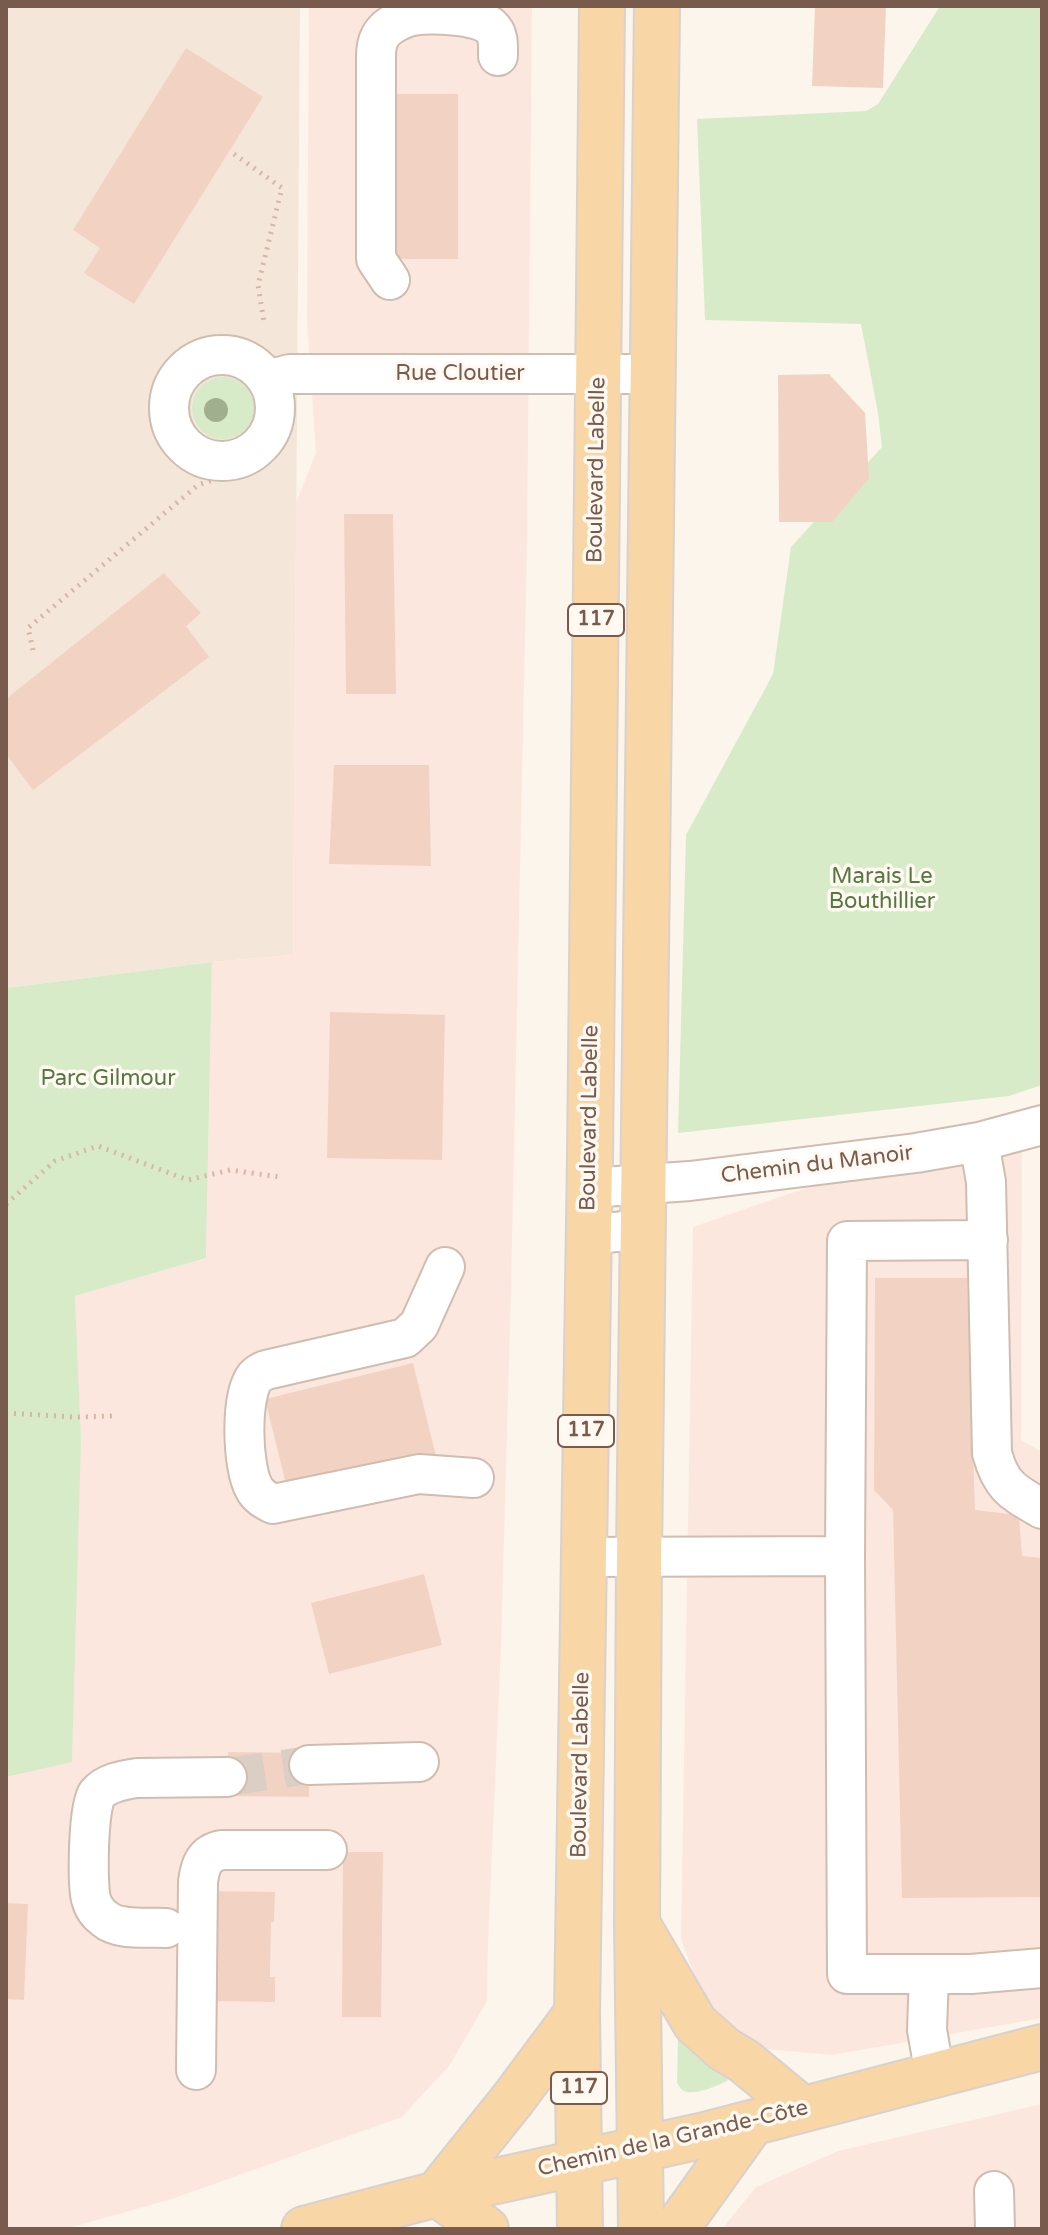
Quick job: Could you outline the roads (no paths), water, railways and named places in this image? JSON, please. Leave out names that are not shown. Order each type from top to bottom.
[{"type":"main road","name":"Boulevard Labelle","points":[[580,2229],[577,2013],[602,6]]},
{"type":"main road","name":"117","points":[[641,2229],[637,1922],[639,1558],[657,6]]},
{"type":"main road","points":[[637,1922],[695,2023],[801,2108]]},
{"type":"main road","points":[[486,2229],[437,2194],[577,2013]]},
{"type":"main road","name":"Chemin de la Grande-Côte","points":[[304,2229],[437,2194],[752,2123],[1042,2047]]},
{"type":"main road","points":[[676,2229],[752,2123]]},
{"type":"street","points":[[390,280],[376,259],[378,39],[392,25],[414,16],[466,17],[479,19],[494,30],[498,56]]},
{"type":"street","name":"Rue Cloutier","points":[[267,380],[290,374],[653,374]]},
{"type":"street","name":"Chemin du Manoir","points":[[589,1188],[690,1181],[872,1159],[979,1142],[1042,1125]]},
{"type":"street","points":[[979,1142],[986,1182],[992,1453],[998,1474],[1006,1485],[1042,1509]]},
{"type":"street","points":[[588,1235],[643,1229]]},
{"type":"street","points":[[988,1240],[847,1241],[847,1974],[985,1973],[1042,1968]]},
{"type":"street","points":[[445,1267],[419,1325],[405,1338],[258,1374],[246,1405],[246,1458],[255,1491],[273,1504],[419,1474],[474,1478]]},
{"type":"street","points":[[583,1557],[845,1556]]},
{"type":"street","points":[[309,1765],[419,1762]]},
{"type":"street","points":[[166,1928],[115,1925],[95,1909],[89,1890],[93,1800],[98,1792],[137,1778],[227,1777]]},
{"type":"street","points":[[196,2070],[198,1882],[202,1862],[214,1851],[222,1850],[327,1850]]},
{"type":"street","points":[[929,1974],[927,2030],[935,2075]]},
{"type":"street","points":[[994,2191],[995,2229]]},
{"type":"tunnel","points":[[227,1777],[309,1765]]},
{"type":"park label","name":"Marais Le Bouthillier","points":[[882,890]]},
{"type":"park label","name":"Parc Gilmour","points":[[108,1079]]}]
